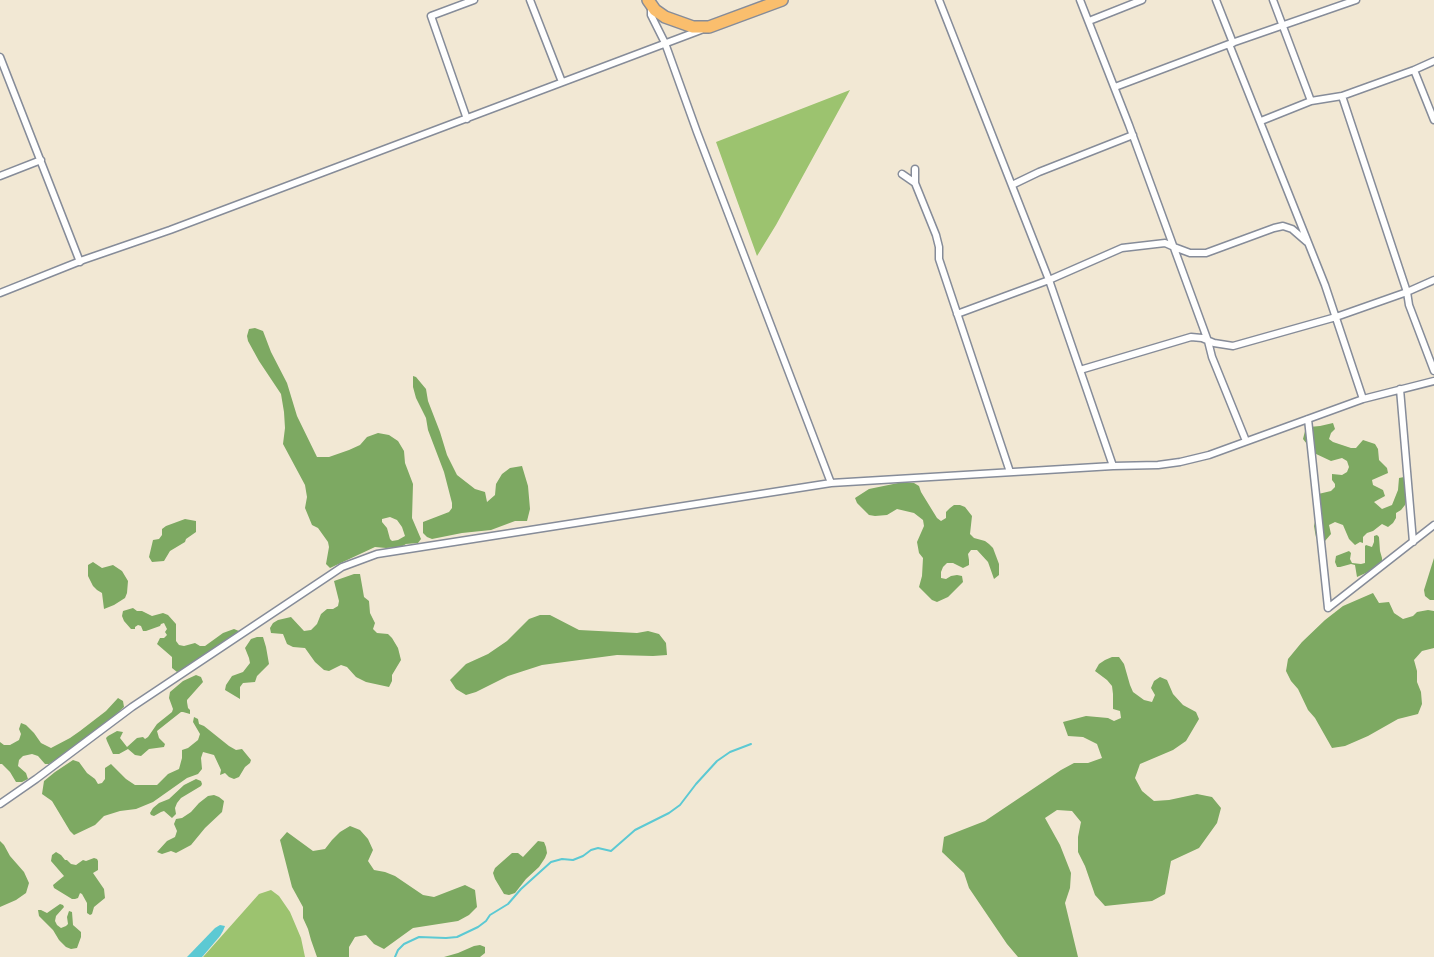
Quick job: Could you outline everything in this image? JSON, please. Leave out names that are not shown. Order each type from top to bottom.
[{"type":"highway","points":[[649,2],[655,10],[665,17],[679,23],[693,27],[709,27],[782,0]]},
{"type":"street","points":[[467,119],[431,16],[474,0]]},
{"type":"street","points":[[530,0],[562,82]]},
{"type":"street","points":[[939,0],[1049,280],[1113,466]]},
{"type":"street","points":[[1080,0],[1133,135],[1208,341],[1212,357],[1246,441]]},
{"type":"street","points":[[1089,21],[1142,0]]},
{"type":"street","points":[[1216,0],[1336,317],[1363,399]]},
{"type":"street","points":[[1273,0],[1311,101]]},
{"type":"street","points":[[1114,87],[1231,43],[1356,0]]},
{"type":"street","points":[[649,2],[650,15],[665,43],[699,138],[831,483]]},
{"type":"street","points":[[0,293],[709,27]]},
{"type":"street","points":[[0,57],[3,71],[41,160],[80,262]]},
{"type":"street","points":[[1261,121],[1311,101],[1342,96],[1434,61]]},
{"type":"street","points":[[1414,70],[1434,120]]},
{"type":"street","points":[[1342,96],[1407,292],[1409,305],[1434,371]]},
{"type":"street","points":[[1012,185],[1039,172],[1133,135]]},
{"type":"street","points":[[0,176],[41,160]]},
{"type":"street","points":[[915,169],[915,183],[936,235],[939,259],[1010,472]]},
{"type":"street","points":[[902,174],[915,183]]},
{"type":"street","points":[[957,314],[1049,280],[1122,248],[1165,243],[1190,253],[1206,253],[1283,226],[1292,229],[1308,242]]},
{"type":"street","points":[[1080,370],[1191,337],[1232,346],[1336,317],[1407,292],[1434,280]]},
{"type":"street","points":[[0,804],[132,707],[342,567],[377,554],[831,483],[1158,465],[1180,462],[1209,455],[1363,399],[1434,380]]},
{"type":"street","points":[[1400,389],[1413,542]]},
{"type":"street","points":[[1308,419],[1328,608],[1434,525]]},
{"type":"green space","points":[[850,90],[776,225],[757,256],[716,142]]},
{"type":"green space","points":[[255,328],[263,331],[271,352],[287,383],[297,416],[317,457],[329,457],[349,450],[360,445],[367,437],[378,433],[389,435],[398,441],[404,451],[405,463],[413,484],[412,518],[421,539],[418,543],[406,544],[401,547],[375,547],[330,568],[326,564],[328,542],[318,528],[312,525],[305,508],[307,497],[305,485],[283,444],[285,428],[281,394],[248,341],[249,329]],"holes":[[[390,517],[397,520],[405,536],[392,541],[382,519]]]},
{"type":"green space","points":[[413,376],[426,389],[428,401],[447,455],[457,475],[475,489],[485,492],[487,502],[495,495],[496,484],[502,474],[510,468],[522,466],[528,486],[530,509],[527,521],[515,521],[491,530],[432,539],[423,533],[423,522],[449,512],[452,508],[452,503],[444,472],[428,430],[426,418],[416,398]]},
{"type":"green space","points":[[1333,423],[1335,429],[1329,439],[1333,442],[1356,448],[1363,440],[1375,444],[1378,449],[1379,460],[1387,468],[1388,473],[1372,480],[1373,485],[1383,490],[1385,496],[1374,502],[1382,509],[1392,505],[1398,490],[1399,478],[1404,477],[1407,494],[1405,505],[1396,513],[1393,523],[1388,527],[1382,524],[1363,537],[1363,543],[1360,542],[1355,545],[1349,539],[1343,525],[1335,522],[1329,525],[1331,534],[1325,541],[1319,542],[1315,532],[1314,526],[1317,514],[1314,495],[1331,491],[1335,487],[1332,474],[1342,475],[1347,472],[1349,467],[1347,461],[1342,458],[1331,461],[1314,453],[1303,439],[1305,431],[1309,427]]},
{"type":"green space","points":[[903,482],[914,483],[919,486],[937,518],[941,521],[946,518],[946,512],[954,505],[965,507],[972,516],[970,534],[974,538],[985,541],[993,548],[999,564],[999,575],[994,579],[988,562],[977,550],[971,550],[968,554],[969,565],[963,568],[953,563],[947,563],[941,572],[941,578],[946,579],[957,575],[962,576],[963,582],[948,597],[937,602],[932,600],[919,587],[923,558],[919,553],[917,542],[924,526],[923,520],[914,513],[897,509],[887,515],[869,515],[857,503],[855,498],[869,489]]},
{"type":"green space","points":[[185,519],[196,521],[196,532],[186,539],[185,542],[170,551],[164,561],[152,562],[149,557],[153,540],[159,539],[162,535],[162,529],[166,526]]},
{"type":"green space","points":[[1377,535],[1379,537],[1382,561],[1368,572],[1357,577],[1355,565],[1337,567],[1335,562],[1336,556],[1349,551],[1352,563],[1365,563],[1365,546],[1372,547],[1374,536]]},
{"type":"green space","points":[[1434,558],[1434,600],[1430,600],[1425,596],[1424,590]]},
{"type":"green space","points":[[93,562],[102,568],[113,565],[122,571],[128,581],[125,598],[104,609],[102,593],[93,586],[88,576],[88,565]]},
{"type":"green space","points":[[354,574],[360,574],[364,597],[369,601],[370,613],[375,623],[373,629],[377,633],[388,634],[398,648],[401,660],[392,675],[389,687],[366,682],[356,677],[347,667],[341,665],[329,671],[324,670],[315,662],[305,648],[293,647],[287,644],[283,634],[271,633],[270,628],[273,623],[291,617],[304,631],[311,630],[317,624],[321,614],[327,609],[333,609],[338,606],[339,601],[334,581]]},
{"type":"green space","points":[[1373,593],[1379,603],[1389,602],[1394,613],[1403,619],[1413,616],[1417,612],[1434,611],[1434,648],[1422,651],[1414,660],[1422,704],[1418,714],[1398,719],[1368,736],[1345,746],[1332,748],[1286,671],[1288,659],[1302,642],[1343,606]]},
{"type":"green space","points":[[133,608],[152,616],[163,613],[168,615],[176,624],[176,641],[179,645],[184,646],[195,643],[205,646],[223,633],[234,629],[239,631],[202,658],[177,672],[172,668],[172,657],[157,644],[160,638],[164,638],[167,635],[164,623],[146,631],[143,631],[141,626],[138,625],[135,629],[131,629],[122,616],[123,611]]},
{"type":"green space","points":[[540,615],[550,615],[579,630],[637,633],[648,631],[659,634],[666,643],[667,655],[617,655],[542,665],[508,676],[466,695],[456,689],[450,680],[466,664],[488,654],[507,641],[529,619]]},
{"type":"green space","points":[[263,637],[269,664],[257,676],[255,682],[243,683],[240,687],[240,699],[225,690],[226,685],[232,676],[243,672],[250,663],[245,648],[251,639]]},
{"type":"green space","points":[[1112,657],[1119,657],[1124,664],[1133,692],[1144,700],[1152,702],[1155,695],[1151,688],[1154,681],[1160,677],[1167,680],[1173,694],[1183,705],[1196,712],[1199,719],[1186,741],[1173,750],[1140,764],[1135,778],[1142,791],[1154,801],[1197,794],[1212,797],[1221,808],[1217,823],[1199,848],[1171,861],[1165,894],[1152,901],[1105,906],[1095,895],[1078,852],[1081,822],[1072,811],[1057,810],[1045,818],[1060,845],[1071,873],[1070,888],[1065,903],[1078,957],[1018,957],[969,888],[964,873],[942,852],[944,837],[985,821],[1074,763],[1088,763],[1102,758],[1097,744],[1083,737],[1068,736],[1063,722],[1086,716],[1108,718],[1114,721],[1121,718],[1120,711],[1113,709],[1112,686],[1095,671],[1099,664]]},
{"type":"green space","points":[[196,675],[201,677],[203,682],[187,700],[190,714],[181,712],[157,731],[159,738],[165,744],[164,747],[149,749],[141,756],[135,755],[128,749],[119,754],[113,754],[106,738],[108,736],[117,731],[123,732],[120,738],[127,747],[137,738],[143,737],[145,739],[148,737],[157,724],[172,712],[173,709],[169,698],[170,692],[183,681]]},
{"type":"green space","points":[[118,698],[123,701],[124,707],[102,727],[49,764],[45,764],[38,756],[32,754],[23,756],[19,760],[18,766],[26,773],[28,779],[16,782],[10,772],[0,764],[0,742],[4,745],[10,745],[19,740],[21,723],[34,733],[41,743],[51,748],[80,731],[106,711]]},
{"type":"green space","points":[[194,717],[198,719],[199,724],[229,746],[236,750],[242,749],[251,760],[239,777],[234,779],[225,773],[220,775],[221,770],[214,755],[203,752],[201,758],[202,769],[198,774],[187,778],[153,802],[136,809],[104,816],[95,825],[74,835],[52,801],[42,794],[44,781],[73,760],[79,762],[98,784],[102,783],[105,779],[105,768],[111,764],[135,785],[157,785],[168,774],[179,769],[182,750],[198,740],[200,734],[193,722]]},
{"type":"green space","points":[[196,779],[201,781],[201,786],[181,798],[175,808],[176,814],[172,818],[164,811],[154,816],[151,815],[150,813],[153,808],[159,803],[169,799],[184,785]]},
{"type":"green space","points":[[214,795],[224,801],[222,812],[191,845],[176,853],[171,851],[162,854],[157,852],[167,841],[175,837],[177,831],[174,824],[176,819],[182,818],[191,812],[208,796]]},
{"type":"green space","points":[[350,826],[360,830],[368,839],[373,850],[368,861],[374,870],[395,876],[423,895],[434,897],[465,885],[475,890],[477,907],[469,915],[458,921],[413,928],[384,949],[374,944],[366,935],[355,937],[349,947],[349,957],[317,957],[303,918],[303,907],[292,887],[280,840],[287,832],[313,851],[325,849],[340,832]]},
{"type":"green space","points":[[0,841],[24,872],[29,883],[26,893],[0,907]]},
{"type":"green space","points":[[538,841],[544,842],[547,853],[545,858],[515,893],[504,894],[495,879],[493,873],[495,868],[512,853],[518,853],[523,857]]},
{"type":"green space","points":[[56,852],[71,864],[76,865],[83,860],[97,859],[98,870],[93,873],[104,889],[105,898],[94,907],[92,914],[87,913],[87,903],[82,894],[80,893],[78,898],[72,899],[54,888],[53,885],[64,876],[51,861],[52,855]]},
{"type":"green space","points":[[271,890],[279,896],[290,912],[301,938],[305,957],[203,957],[259,894]]},
{"type":"green space","points":[[60,904],[64,907],[56,916],[55,921],[61,928],[66,926],[68,924],[67,917],[69,911],[72,912],[73,925],[81,932],[77,948],[71,949],[66,947],[39,916],[38,910],[47,913]]},
{"type":"green space","points":[[480,945],[485,947],[485,953],[480,957],[444,957],[474,946]]},
{"type":"water","points":[[220,925],[225,926],[223,931],[202,957],[187,957],[215,928]]},
{"type":"waterway","points":[[395,957],[398,950],[404,944],[419,937],[457,937],[478,927],[490,915],[508,904],[521,889],[551,862],[562,859],[573,860],[598,848],[611,851],[635,830],[669,813],[680,805],[717,761],[730,752],[751,744]]}]
